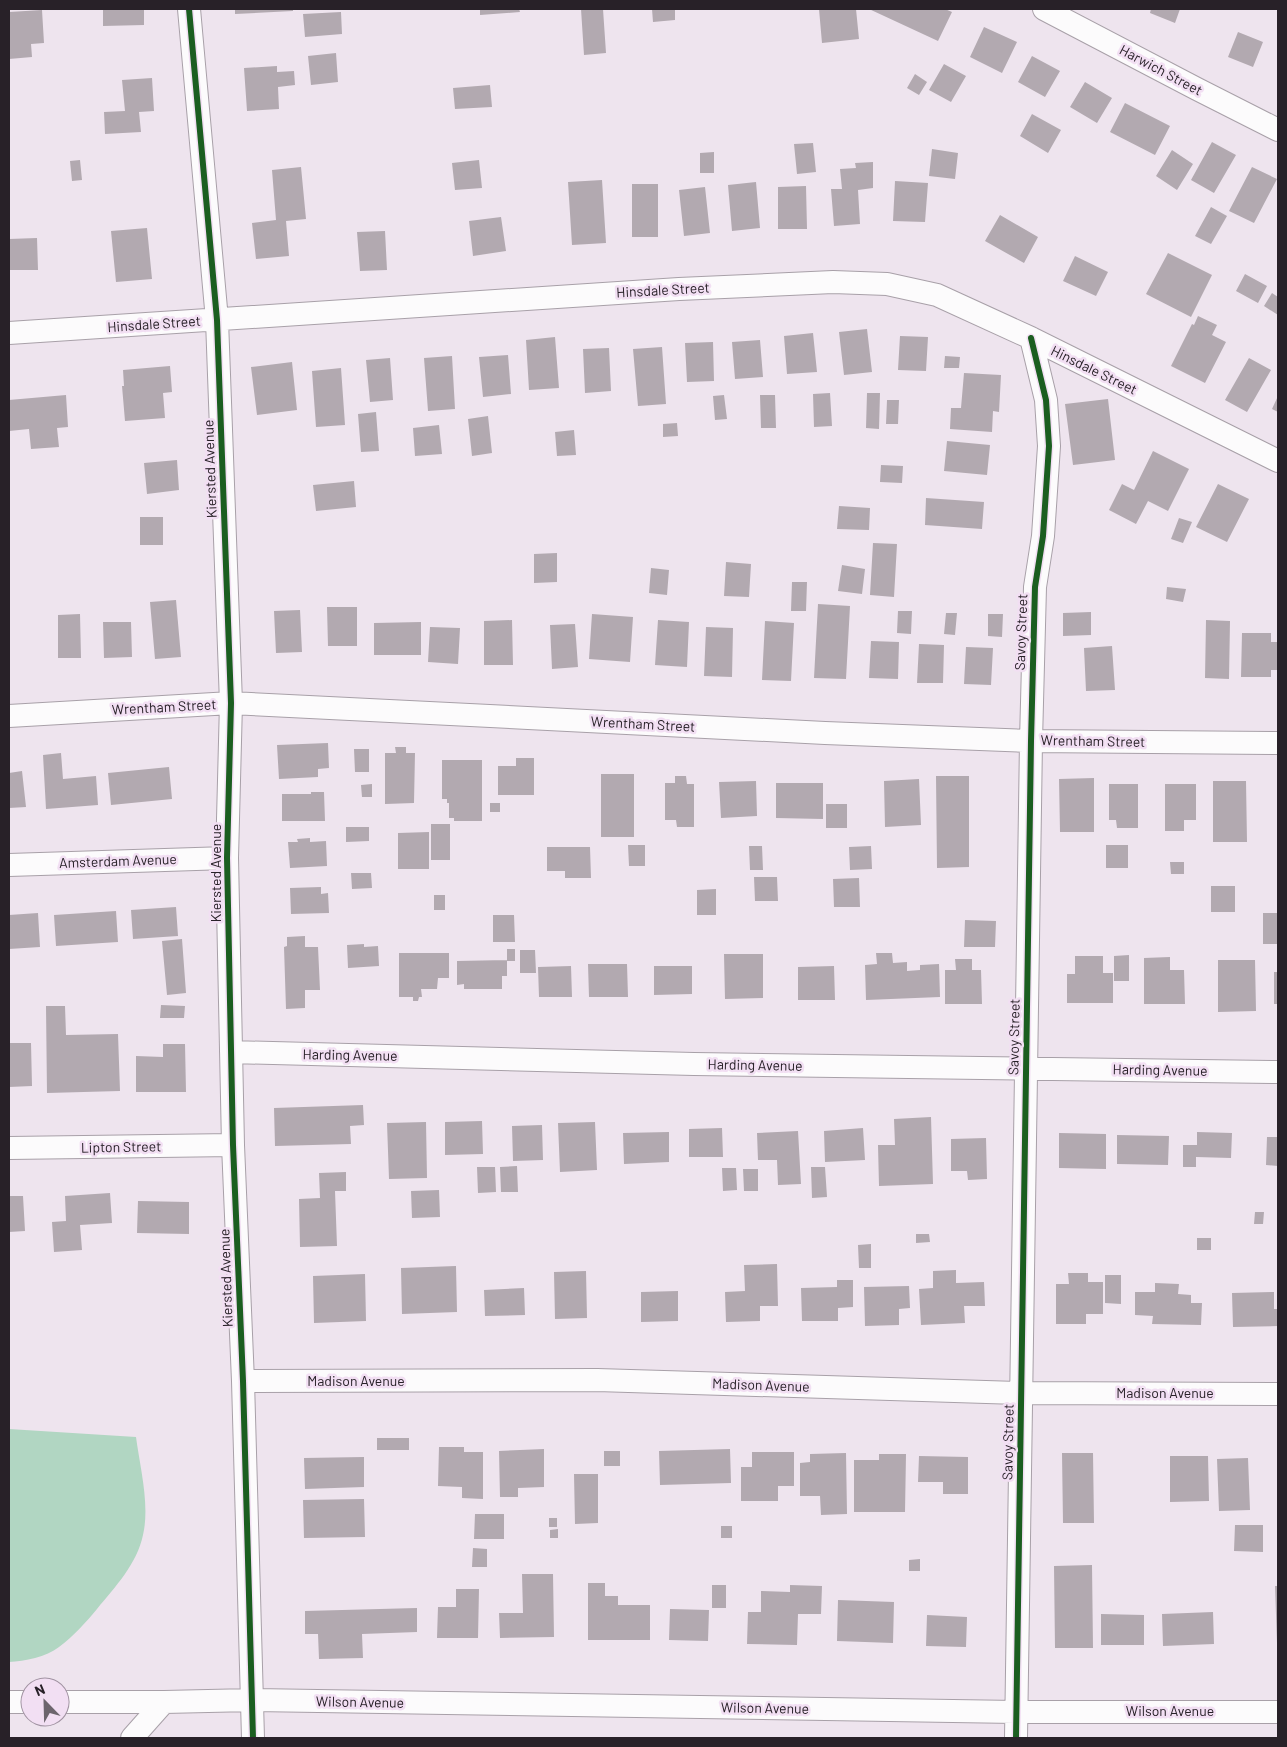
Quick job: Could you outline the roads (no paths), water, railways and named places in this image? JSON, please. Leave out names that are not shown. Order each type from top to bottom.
[{"type":"street","name":"Kiersted Avenue","points":[[189,9],[217,320],[231,703],[227,858],[231,1052],[253,1738]]},
{"type":"street","name":"Harwich Street","points":[[1044,9],[1278,130]]},
{"type":"street","name":"Hinsdale Street","points":[[9,333],[679,289],[833,282],[887,284],[937,295],[1031,338],[1278,461]]},
{"type":"street","name":"Savoy Street","points":[[1016,1738],[1031,741],[1035,587],[1042,536],[1049,446],[1046,400],[1031,338]]},
{"type":"street","name":"Wrentham Street","points":[[9,716],[231,703],[825,733],[1031,741],[1278,743]]},
{"type":"street","name":"Amsterdam Avenue","points":[[9,865],[227,858]]},
{"type":"street","name":"Harding Avenue","points":[[231,1052],[694,1064],[1278,1072]]},
{"type":"street","name":"Lipton Street","points":[[9,1148],[234,1145]]},
{"type":"street","name":"Madison Avenue","points":[[243,1381],[597,1380],[1021,1393],[1278,1394]]},
{"type":"street","name":"Wilson Avenue","points":[[70,1702],[252,1700],[1016,1712],[1278,1712]]},
{"type":"street","points":[[132,1738],[164,1702]]}]
